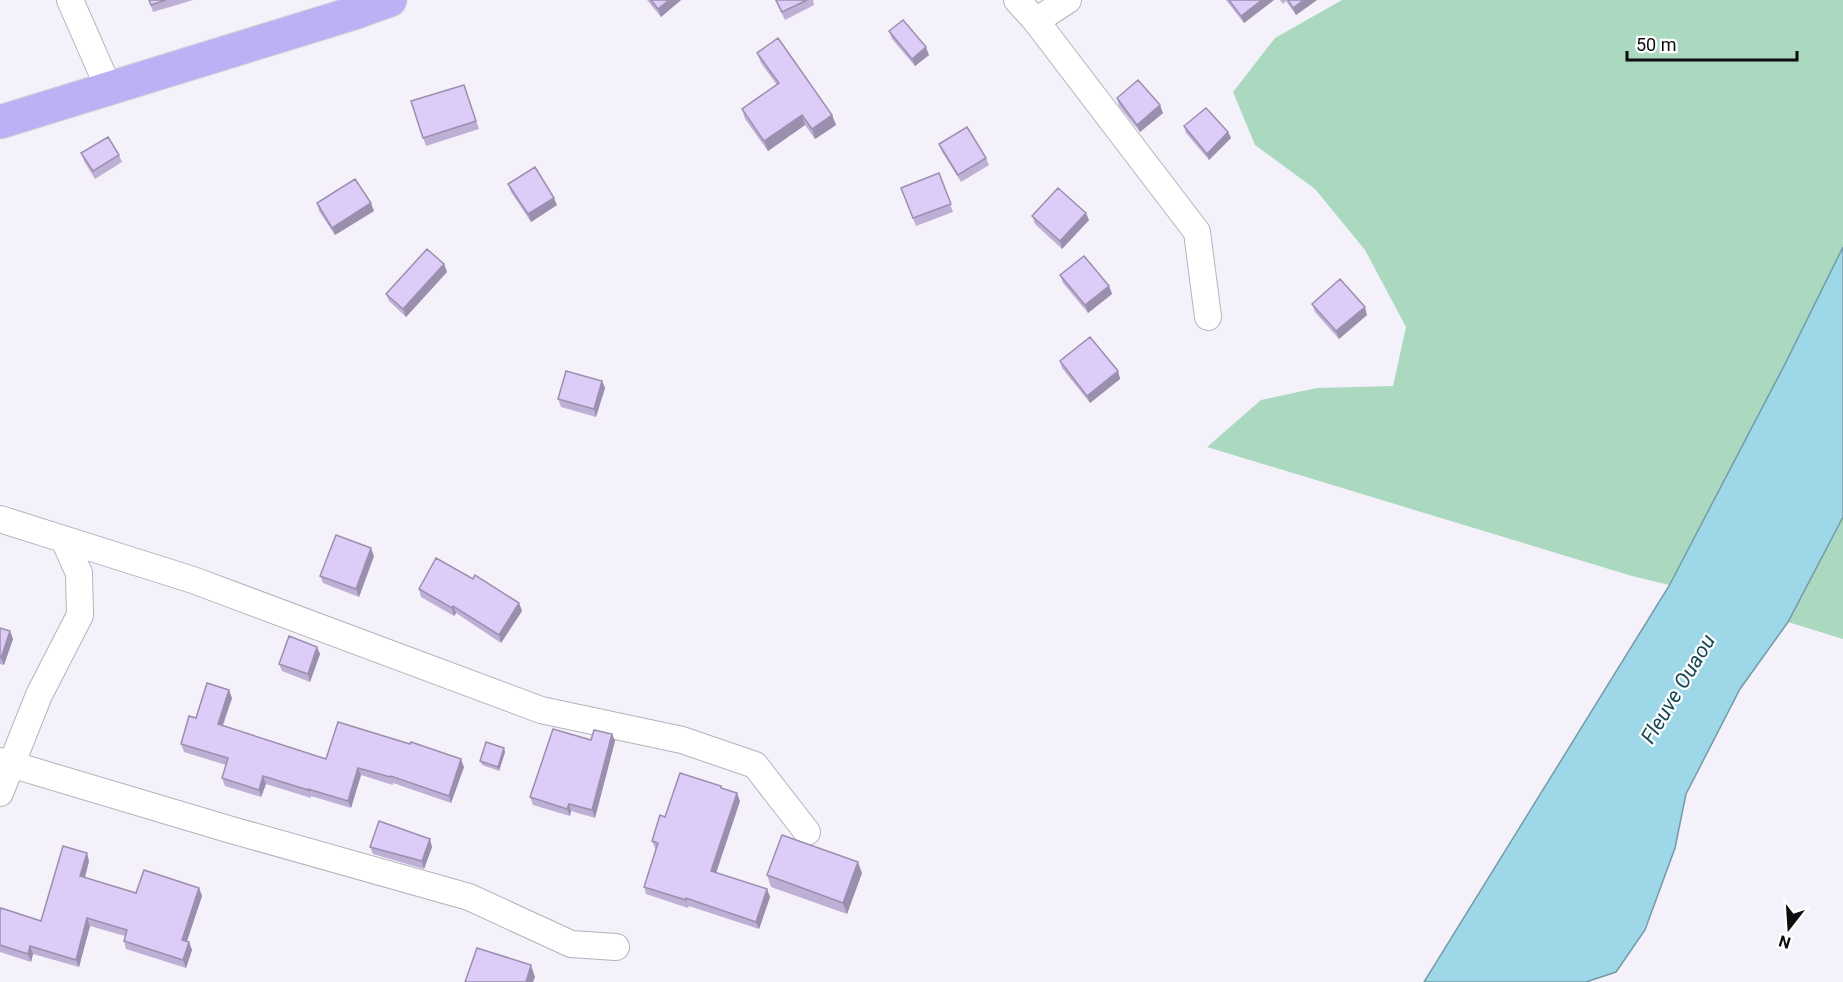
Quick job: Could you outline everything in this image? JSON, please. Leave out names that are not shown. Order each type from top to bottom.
[{"type":"highway","points":[[0,122],[390,0]]},
{"type":"street","points":[[70,0],[109,89]]},
{"type":"street","points":[[1017,0],[1036,21],[1197,232],[1208,317]]},
{"type":"street","points":[[1036,21],[1068,0]]},
{"type":"street","points":[[0,519],[203,584],[541,710],[682,740],[755,765],[807,832]]},
{"type":"street","points":[[0,793],[6,763],[80,615],[79,573],[64,540]]},
{"type":"street","points":[[6,763],[470,897],[570,944],[616,947]]},
{"type":"green space","points":[[1342,0],[1843,0],[1843,247],[1785,364],[1669,585],[1632,576],[1207,447],[1261,400],[1317,388],[1393,386],[1406,327],[1365,250],[1315,189],[1255,145],[1233,92],[1275,38]]},
{"type":"green space","points":[[1843,517],[1843,639],[1788,622]]},
{"type":"water","name":"Fleuve Ouaou","points":[[1843,247],[1843,517],[1788,622],[1740,689],[1686,794],[1675,848],[1645,930],[1616,972],[1586,982],[1424,982],[1669,586],[1785,364]]},
{"type":"building","points":[[149,0],[166,0],[151,5]]},
{"type":"building","points":[[651,0],[669,0],[658,9]]},
{"type":"building","points":[[776,0],[807,0],[782,12]]},
{"type":"building","points":[[1229,0],[1262,0],[1241,16]]},
{"type":"building","points":[[1288,0],[1304,0],[1293,8]]},
{"type":"building","points":[[903,20],[926,47],[912,59],[889,31]]},
{"type":"building","points":[[778,38],[832,115],[812,129],[802,115],[764,141],[742,109],[779,83],[757,53]]},
{"type":"building","points":[[1138,80],[1160,105],[1137,125],[1117,98]]},
{"type":"building","points":[[464,85],[476,121],[423,138],[411,101]]},
{"type":"building","points":[[1206,108],[1228,132],[1207,154],[1184,126]]},
{"type":"building","points":[[967,127],[986,158],[958,175],[939,144]]},
{"type":"building","points":[[108,137],[119,155],[93,171],[81,153]]},
{"type":"building","points":[[535,167],[554,198],[528,214],[508,184]]},
{"type":"building","points":[[939,173],[951,204],[913,218],[901,188]]},
{"type":"building","points":[[355,179],[371,203],[332,228],[317,203]]},
{"type":"building","points":[[1058,188],[1086,213],[1060,241],[1032,216]]},
{"type":"building","points":[[427,249],[444,264],[403,309],[386,294]]},
{"type":"building","points":[[1084,256],[1109,286],[1085,305],[1060,275]]},
{"type":"building","points":[[1340,279],[1365,307],[1336,331],[1312,304]]},
{"type":"building","points":[[1090,337],[1118,371],[1087,396],[1060,361]]},
{"type":"building","points":[[566,371],[602,381],[594,409],[558,399]]},
{"type":"building","points":[[336,535],[371,548],[356,589],[320,576]]},
{"type":"building","points":[[436,558],[473,579],[475,575],[519,603],[499,635],[453,606],[452,608],[419,589]]},
{"type":"building","points":[[0,628],[10,631],[1,658],[0,657]]},
{"type":"building","points":[[289,636],[317,647],[308,674],[279,664]]},
{"type":"building","points":[[207,683],[229,690],[218,724],[326,759],[338,722],[410,744],[411,742],[461,759],[449,796],[391,776],[358,768],[348,801],[263,776],[259,790],[222,778],[228,758],[181,744],[189,716],[196,718]]},
{"type":"building","points":[[553,729],[591,740],[594,730],[612,734],[592,810],[569,804],[567,809],[530,797]]},
{"type":"building","points":[[486,742],[504,748],[498,767],[480,761]]},
{"type":"building","points":[[680,773],[737,793],[711,871],[767,889],[756,922],[686,898],[686,900],[644,887],[658,843],[652,841],[660,815],[665,817]]},
{"type":"building","points":[[379,821],[430,839],[422,861],[370,847]]},
{"type":"building","points":[[782,835],[858,862],[843,903],[767,875]]},
{"type":"building","points":[[63,846],[87,853],[80,876],[136,893],[144,870],[199,888],[182,940],[189,942],[183,960],[124,941],[127,930],[87,918],[76,960],[30,946],[28,954],[0,945],[1,908],[41,921]]},
{"type":"building","points":[[477,948],[531,965],[526,982],[465,982]]}]
